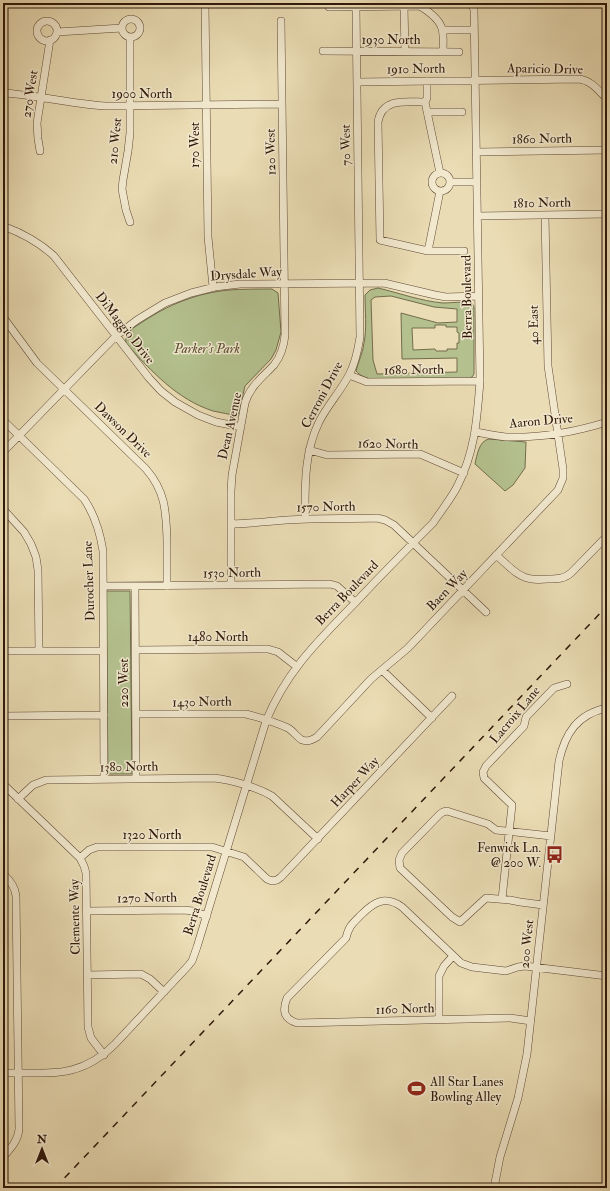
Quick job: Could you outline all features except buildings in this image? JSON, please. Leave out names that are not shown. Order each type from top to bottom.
[{"type":"street","name":"170 West","points":[[205,3],[208,238],[213,287]]},
{"type":"street","name":"Berra Boulevard","points":[[3,1073],[70,1071],[85,1066],[104,1055],[192,961],[266,720],[283,688],[296,666],[316,642],[433,523],[457,488],[464,473],[476,432],[480,382],[474,5]]},
{"type":"street","points":[[404,6],[405,52]]},
{"type":"street","points":[[329,7],[420,6],[440,23],[442,30],[442,52]]},
{"type":"street","name":"70 West","points":[[356,7],[360,283]]},
{"type":"street","points":[[129,20],[134,20],[139,23],[140,32],[136,36],[130,37],[123,33],[122,28],[124,23],[129,20]]},
{"type":"street","name":"120 West","points":[[281,21],[284,283]]},
{"type":"street","points":[[44,22],[50,22],[55,26],[57,32],[55,37],[50,40],[44,40],[39,37],[37,31],[39,26],[44,22]]},
{"type":"street","points":[[57,32],[122,28]]},
{"type":"street","points":[[442,30],[474,30]]},
{"type":"street","name":"210 West","points":[[130,37],[129,141],[122,189],[130,222]]},
{"type":"street","name":"270 West","points":[[40,151],[37,130],[50,40]]},
{"type":"street","name":"1930 North","points":[[323,51],[459,52]]},
{"type":"street","name":"Aparicio Drive","points":[[475,81],[585,80],[591,83],[607,99]]},
{"type":"street","points":[[427,81],[427,98],[425,102],[440,173]]},
{"type":"street","name":"1910 North","points":[[357,82],[475,81]]},
{"type":"street","name":"1900 North","points":[[3,93],[22,94],[90,105],[130,106],[282,104]]},
{"type":"street","points":[[425,102],[399,102],[391,104],[384,108],[379,118],[380,240],[428,251],[464,251]]},
{"type":"street","points":[[427,112],[462,112]]},
{"type":"street","name":"1860 North","points":[[476,152],[607,150]]},
{"type":"street","points":[[440,173],[447,175],[450,182],[447,189],[440,191],[436,190],[432,184],[433,177],[440,173]]},
{"type":"street","points":[[450,182],[477,182]]},
{"type":"street","points":[[428,251],[440,191]]},
{"type":"street","name":"1810 North","points":[[478,216],[607,214]]},
{"type":"street","name":"40 East","points":[[544,215],[547,359],[558,433]]},
{"type":"street","name":"DiMaggio Drive","points":[[3,226],[32,239],[54,256],[149,378],[162,391],[190,411],[208,419],[241,427]]},
{"type":"street","name":"Dean Avenue","points":[[231,585],[232,475],[247,399],[250,391],[257,381],[274,365],[283,346],[285,335],[284,283]]},
{"type":"street","name":"Cerroni Drive","points":[[305,519],[306,471],[309,450],[316,429],[325,410],[349,375],[355,359],[360,337],[360,283]]},
{"type":"street","name":"Drysdale Way","points":[[3,452],[116,336],[136,320],[165,303],[182,296],[213,287],[240,284],[384,283],[446,297],[478,296]]},
{"type":"street","name":"Dawson Drive","points":[[3,317],[38,363],[146,469],[157,484],[164,503],[166,516],[167,586]]},
{"type":"street","name":"1680 North","points":[[349,375],[367,382],[480,382]]},
{"type":"street","name":"Durocher Lane","points":[[3,420],[84,499],[97,524],[102,545],[104,779]]},
{"type":"street","name":"Aaron Drive","points":[[476,432],[505,436],[527,436],[583,429],[607,422]]},
{"type":"street","name":"Baen Way","points":[[307,741],[313,740],[317,737],[371,679],[408,648],[558,490],[563,478],[563,469],[558,433]]},
{"type":"street","name":"1620 North","points":[[309,450],[327,455],[420,454],[464,473]]},
{"type":"street","points":[[3,509],[24,532],[36,557],[38,570],[38,651]]},
{"type":"street","name":"1570 North","points":[[231,524],[251,524],[305,519],[381,519],[392,523],[486,612]]},
{"type":"street","points":[[496,555],[516,573],[526,578],[560,579],[572,573],[607,536]]},
{"type":"street","name":"1530 North","points":[[103,586],[330,584],[337,586],[355,602]]},
{"type":"street","name":"220 West","points":[[135,586],[136,779]]},
{"type":"street","name":"1480 North","points":[[136,650],[268,649],[278,652],[296,666]]},
{"type":"street","points":[[3,651],[103,650]]},
{"type":"street","points":[[382,670],[432,718]]},
{"type":"street","name":"Lacroix Lane","points":[[502,899],[512,805],[484,778],[483,772],[486,766],[524,726],[526,717],[554,688],[567,684]]},
{"type":"street","name":"Harper Way","points":[[272,881],[281,877],[318,839],[452,696]]},
{"type":"street","name":"200 West","points":[[494,1188],[500,1157],[518,1098],[524,1072],[561,749],[574,726],[582,718],[592,712],[607,708]]},
{"type":"street","name":"1430 North","points":[[136,714],[238,714],[254,716],[288,728],[299,738],[307,741]]},
{"type":"street","points":[[3,716],[104,715]]},
{"type":"street","name":"1380 North","points":[[18,799],[33,785],[41,781],[50,780],[224,779],[265,792],[272,796],[318,839]]},
{"type":"street","name":"Clemente Way","points":[[3,784],[80,858],[84,866],[86,873],[87,911],[88,1031],[91,1038],[104,1055]]},
{"type":"street","points":[[543,905],[486,898],[460,922],[452,917],[400,868],[399,860],[402,853],[443,812],[451,812],[488,824],[496,830],[551,836]]},
{"type":"street","name":"1320 North","points":[[80,858],[89,850],[100,847],[208,847],[244,857],[267,879],[272,881]]},
{"type":"street","points":[[3,874],[12,883],[16,896],[19,1129],[18,1137],[14,1145],[3,1157]]},
{"type":"street","name":"1160 North","points":[[453,956],[399,905],[388,901],[374,903],[370,905],[349,927],[346,938],[287,998],[285,1012],[287,1017],[297,1024],[510,1018],[531,1021]]},
{"type":"street","name":"1270 North","points":[[87,911],[184,910],[193,911],[207,916]]},
{"type":"street","points":[[439,1020],[439,976],[444,966],[453,956],[461,963],[472,967],[506,971],[525,966],[607,976]]},
{"type":"street","points":[[87,975],[141,974],[150,979],[164,992]]},
{"type":"green space","points":[[378,288],[435,302],[472,303],[474,307],[474,374],[472,377],[370,379],[358,373],[356,371],[363,350],[365,337],[365,295],[370,290]],"holes":[[[391,296],[434,307],[457,309],[457,322],[438,323],[401,313],[402,359],[457,358],[457,372],[377,374],[373,360],[371,300],[375,297]],[[435,325],[457,327],[457,332],[459,333],[459,343],[457,343],[457,349],[447,349],[447,351],[436,351],[435,349],[413,350],[412,328],[435,328]]]},
{"type":"green space","name":"Parker's Park","points":[[272,289],[278,293],[281,332],[276,350],[271,359],[245,386],[238,416],[213,411],[200,406],[176,392],[145,364],[126,344],[126,337],[132,329],[172,305],[194,297],[217,292]]},
{"type":"green space","points":[[489,439],[526,442],[525,468],[513,485],[505,491],[475,464],[481,445]]},
{"type":"green space","points":[[106,591],[130,591],[132,774],[108,774]]},
{"type":"railway","points":[[55,1188],[607,606]]},
{"type":"place","name":"Fenwick Ln. @ 200 W.","points":[[554,855]]},
{"type":"place","name":"All Star Lanes Bowling Alley","points":[[417,1089]]}]
